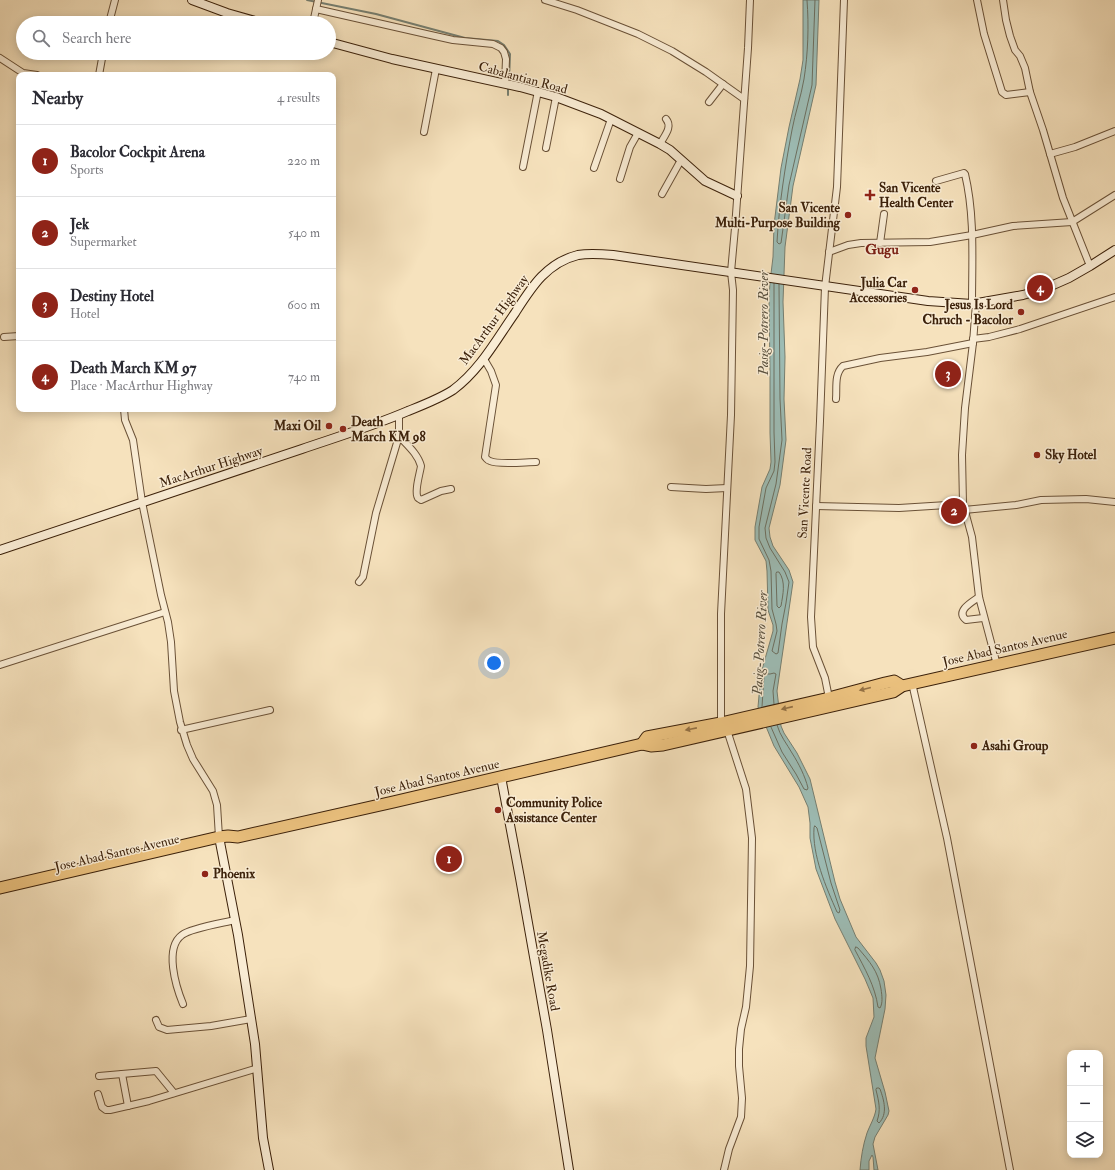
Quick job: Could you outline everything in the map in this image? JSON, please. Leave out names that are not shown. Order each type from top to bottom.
[{"type":"highway","name":"Jose Abad Santos Avenue","points":[[0,888],[220,841],[228,843],[238,837],[375,807],[642,744],[651,746],[663,745],[727,726],[827,702],[894,681],[907,685],[1115,638]]},
{"type":"highway","name":"Jose Abad Santos Avenue","points":[[0,894],[179,853],[220,841]]},
{"type":"main road","points":[[192,0],[238,16]]},
{"type":"main road","name":"Cabalantian Road","points":[[336,44],[392,59],[538,91],[556,97],[611,119],[660,144],[670,150],[705,181],[737,196]]},
{"type":"main road","name":"MacArthur Highway","points":[[0,550],[343,436],[434,400],[452,390],[467,378],[484,359],[535,283],[551,268],[578,255],[613,255],[824,287],[928,301],[974,304],[1023,295],[1044,289],[1069,278],[1115,250]]},
{"type":"main road","name":"Megadike Road","points":[[501,777],[547,1030],[568,1170]]},
{"type":"main road","points":[[220,841],[235,920],[251,1019],[258,1068],[263,1138],[269,1170]]},
{"type":"street","points":[[111,16],[115,0]]},
{"type":"street","points":[[545,0],[577,10],[638,34],[672,51],[706,72],[744,99]]},
{"type":"street","points":[[724,1170],[729,1149],[740,1117],[742,1098],[739,1049],[741,1029],[746,1006],[752,923],[752,838],[748,796],[727,726],[721,614],[731,415],[732,273],[750,0]]},
{"type":"street","name":"San Vicente Road","points":[[827,702],[825,678],[813,647],[811,604],[824,287],[837,187],[844,0]]},
{"type":"street","points":[[977,0],[984,34],[1002,92],[1006,95],[1030,92]]},
{"type":"street","points":[[1003,0],[1010,36],[1015,50],[1020,56],[1022,62],[1063,198],[1090,266]]},
{"type":"street","points":[[315,16],[317,5],[453,40],[493,44],[501,48],[504,52],[506,59],[505,84]]},
{"type":"street","points":[[0,58],[21,72]]},
{"type":"street","points":[[100,72],[102,60]]},
{"type":"street","points":[[424,132],[436,69]]},
{"type":"street","points":[[709,102],[723,84]]},
{"type":"street","points":[[523,167],[538,91]]},
{"type":"street","points":[[546,148],[556,97]]},
{"type":"street","points":[[594,168],[611,119]]},
{"type":"street","points":[[660,144],[669,128],[669,122],[666,119]]},
{"type":"street","points":[[1050,154],[1075,147],[1115,131]]},
{"type":"street","points":[[620,179],[630,147],[638,133]]},
{"type":"street","points":[[662,194],[682,160]]},
{"type":"street","points":[[936,181],[964,173],[966,174],[970,200],[974,304],[973,341],[965,408],[962,455],[964,507],[972,537],[979,597],[997,665]]},
{"type":"street","points":[[829,252],[848,245],[861,243],[930,242],[1013,226],[1072,222],[1115,195]]},
{"type":"street","points":[[880,243],[884,214]]},
{"type":"street","points":[[836,399],[837,374],[839,369],[843,366],[880,358],[927,352],[989,337],[1115,296]]},
{"type":"street","points":[[4,337],[16,336]]},
{"type":"street","points":[[484,359],[491,370],[496,385],[485,457],[488,460],[496,462],[536,462]]},
{"type":"street","points":[[124,412],[125,420],[133,440],[142,502],[171,642],[174,691],[181,730],[193,759],[213,791],[217,805],[220,841]]},
{"type":"street","points":[[359,582],[363,577],[376,513],[399,436],[399,415]]},
{"type":"street","points":[[399,436],[414,453],[421,466],[417,490],[419,499],[421,500],[440,491],[451,489]]},
{"type":"street","points":[[671,487],[706,489],[727,488]]},
{"type":"street","points":[[816,506],[899,508],[964,507],[1016,505],[1041,500],[1086,499],[1115,502]]},
{"type":"street","points":[[979,597],[969,603],[962,614],[966,620],[984,618]]},
{"type":"street","points":[[0,665],[165,612]]},
{"type":"street","points":[[907,685],[947,838],[1010,1170]]},
{"type":"street","points":[[181,730],[270,710]]},
{"type":"street","points":[[183,1004],[177,990],[172,952],[177,940],[183,933],[235,920]]},
{"type":"street","points":[[156,1020],[159,1027],[167,1030],[211,1026],[251,1019]]},
{"type":"street","points":[[98,1094],[102,1107],[110,1110],[258,1068]]},
{"type":"street","points":[[99,1076],[156,1071],[174,1093]]},
{"type":"street","points":[[122,1074],[128,1106]]},
{"type":"water","points":[[803,0],[819,0],[816,85],[793,186],[785,247],[783,302],[786,440],[780,485],[769,528],[773,546],[789,570],[793,582],[777,691],[781,726],[810,779],[840,899],[856,937],[876,963],[884,981],[886,995],[885,1009],[875,1058],[889,1111],[875,1137],[873,1144],[878,1170],[874,1170],[872,1155],[869,1161],[869,1170],[860,1170],[864,1142],[876,1109],[866,1046],[866,1038],[874,1017],[873,998],[835,919],[816,869],[810,838],[808,807],[799,787],[774,746],[758,707],[761,673],[773,631],[773,625],[768,610],[766,561],[755,540],[755,527],[762,487],[770,469],[771,462],[770,282],[773,257],[774,225],[781,168],[803,60]]},
{"type":"waterway","points":[[307,0],[376,14],[465,38],[498,41],[504,45],[510,54],[509,81]]},
{"type":"waterway","points":[[508,89],[508,95]]},
{"type":"place","name":"San Vicente Health Center","points":[[870,195]]},
{"type":"place","name":"San Vicente Multi-Purpose Building","points":[[848,215]]},
{"type":"place","name":"Death March KM 97","points":[[1040,288]]},
{"type":"place","name":"Julia Car Accessories","points":[[915,290]]},
{"type":"place","name":"Jesus Is Lord Chruch - Bacolor","points":[[1021,312]]},
{"type":"place","name":"Destiny Hotel","points":[[948,374]]},
{"type":"place","name":"Maxi Oil","points":[[329,426]]},
{"type":"place","name":"Death March KM 98","points":[[343,429]]},
{"type":"place","name":"Sky Hotel","points":[[1037,455]]},
{"type":"place","name":"Jek","points":[[954,511]]},
{"type":"place","name":"Asahi Group","points":[[974,746]]},
{"type":"place","name":"Community Police Assistance Center","points":[[498,810]]},
{"type":"place","name":"Bacolor Cockpit Arena","points":[[449,859]]},
{"type":"place","name":"Phoenix","points":[[205,874]]},
{"type":"district","name":"Gugu","points":[[882,249]]},
{"type":"water label","name":"Pasig-Potrero River","points":[[763,323]]},
{"type":"water label","name":"Pasig-Potrero River","points":[[760,643]]}]
